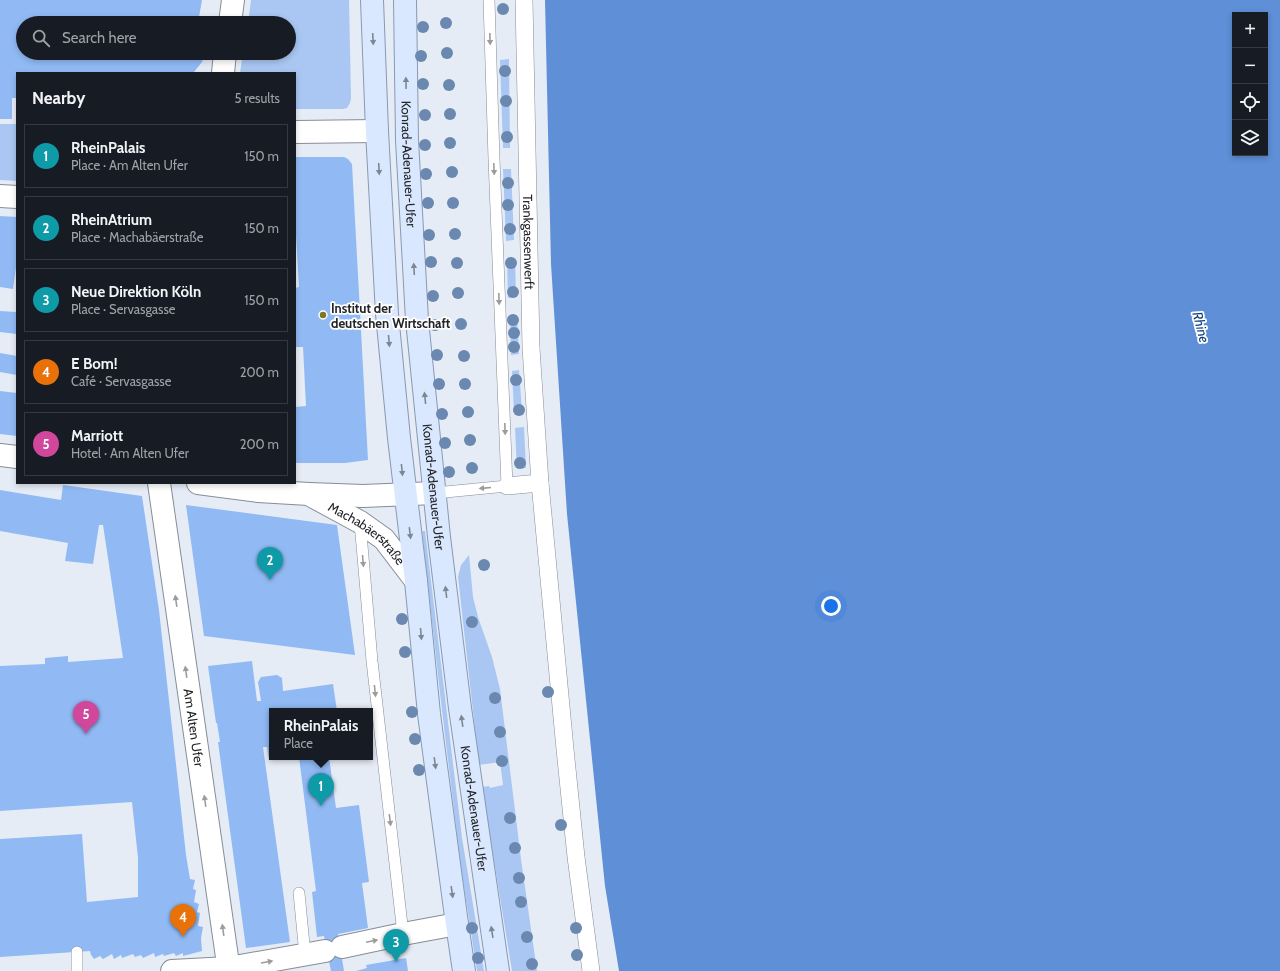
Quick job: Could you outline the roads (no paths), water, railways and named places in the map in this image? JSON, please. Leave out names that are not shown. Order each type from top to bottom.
[{"type":"main road","points":[[372,0],[377,131],[387,314],[429,714],[464,971]]},
{"type":"main road","name":"Konrad-Adenauer-Ufer","points":[[405,0],[408,140],[417,320],[439,537],[461,715],[498,971]]},
{"type":"street","points":[[231,16],[233,0]]},
{"type":"street","name":"Trankgassenwerft","points":[[524,0],[531,348],[540,484],[564,749],[576,857],[592,971]]},
{"type":"street","points":[[223,72],[224,60]]},
{"type":"street","points":[[296,132],[377,131]]},
{"type":"street","points":[[0,196],[16,197]]},
{"type":"street","points":[[0,454],[16,457]]},
{"type":"street","name":"Am Alten Ufer","points":[[159,484],[229,970]]},
{"type":"street","name":"Machabäerstraße","points":[[206,484],[258,491],[309,494],[363,496],[435,493]]},
{"type":"street","points":[[507,486],[540,484]]},
{"type":"street","name":"Machabäerstraße","points":[[309,494],[360,522],[384,539],[416,581]]},
{"type":"street","points":[[172,971],[229,970],[457,924]]},
{"type":"lane","points":[[435,493],[507,486],[489,0]]},
{"type":"lane","points":[[360,522],[372,661],[403,934]]},
{"type":"lane","points":[[298,893],[324,951]]},
{"type":"lane","points":[[77,952],[77,971]]},
{"type":"water","name":"Rhine","points":[[545,0],[1280,0],[1280,971],[619,971],[605,886],[567,514],[551,264]]},
{"type":"place","name":"Institut der deutschen Wirtschaft","points":[[323,315]]},
{"type":"place","name":"RheinAtrium","points":[[270,580]]},
{"type":"place","name":"Marriott","points":[[86,734]]},
{"type":"place","name":"RheinPalais","points":[[321,806]]},
{"type":"place","name":"E Bom!","points":[[183,937]]},
{"type":"place","name":"Neue Direktion Köln","points":[[396,962]]}]
